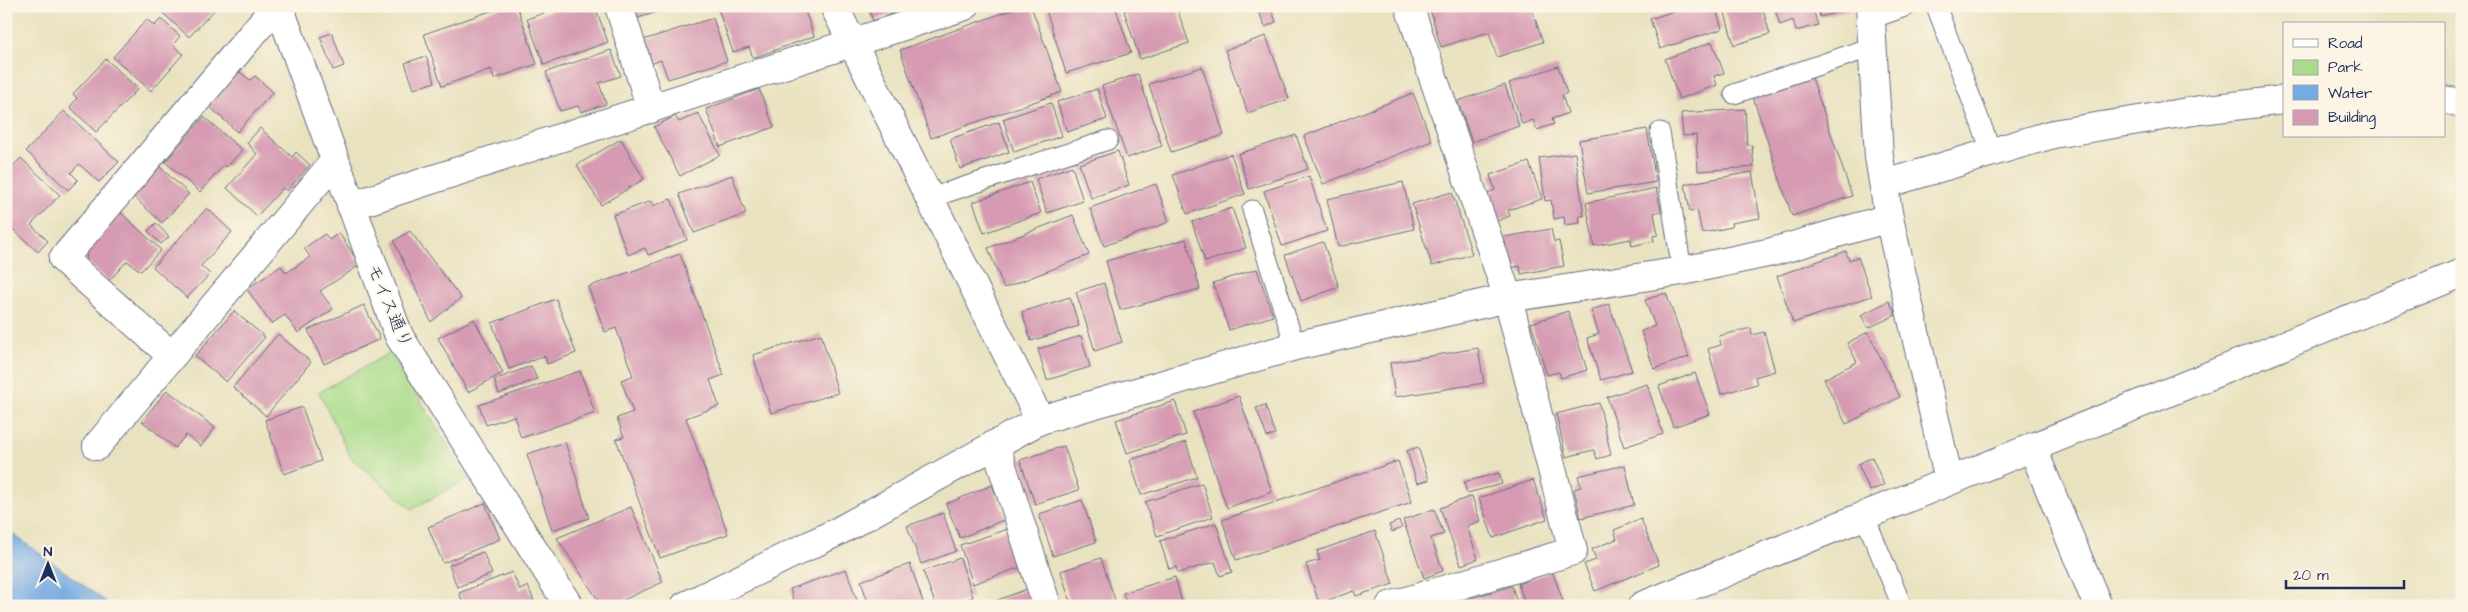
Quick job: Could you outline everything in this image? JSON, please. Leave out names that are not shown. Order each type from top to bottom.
[{"type":"street","name":"モイス通り","points":[[277,6],[399,336],[569,606]]},
{"type":"street","points":[[172,356],[63,259],[277,6]]},
{"type":"street","points":[[619,6],[651,109]]},
{"type":"street","points":[[834,6],[1040,420]]},
{"type":"street","points":[[351,206],[965,6]]},
{"type":"street","points":[[1390,606],[1573,551],[1508,298],[1409,6]]},
{"type":"street","points":[[1870,13],[1879,157],[1885,184],[1889,218],[1949,481]]},
{"type":"street","points":[[1885,184],[2053,134],[2200,110],[2283,100]]},
{"type":"street","points":[[2446,100],[2462,103]]},
{"type":"street","points":[[97,446],[334,162]]},
{"type":"street","points":[[685,606],[837,532],[1040,420],[1295,346],[1508,298],[1682,271],[1772,252],[1889,218]]},
{"type":"street","points":[[1642,606],[2462,272]]},
{"type":"street","points":[[995,444],[1048,606]]},
{"type":"street","points":[[2032,447],[2098,606]]},
{"type":"lane","points":[[1870,13],[1907,6]]},
{"type":"lane","points":[[1936,6],[1992,153]]},
{"type":"lane","points":[[1734,94],[1872,47]]},
{"type":"lane","points":[[1660,132],[1682,271]]},
{"type":"lane","points":[[930,198],[1108,140]]},
{"type":"lane","points":[[1252,210],[1295,346]]},
{"type":"lane","points":[[1864,515],[1902,606]]},
{"type":"green space","points":[[391,352],[468,479],[412,509],[351,458],[319,392]]},
{"type":"water","points":[[6,529],[112,606],[6,606]]},
{"type":"building","points":[[155,6],[218,6],[189,37]]},
{"type":"building","points":[[505,6],[517,6],[537,64],[494,79],[491,69],[442,86],[424,34]]},
{"type":"building","points":[[563,6],[595,6],[608,42],[544,65],[527,19]]},
{"type":"building","points":[[635,6],[673,6],[673,7],[638,18]]},
{"type":"building","points":[[717,6],[803,6],[814,36],[753,58],[749,47],[733,52]]},
{"type":"building","points":[[868,6],[903,6],[904,9],[873,21]]},
{"type":"building","points":[[1022,6],[1031,6],[1062,92],[931,138],[900,50]]},
{"type":"building","points":[[1059,6],[1115,6],[1131,53],[1066,73],[1046,10]]},
{"type":"building","points":[[1138,6],[1176,6],[1189,43],[1140,59],[1124,11]]},
{"type":"building","points":[[1429,6],[1531,6],[1543,42],[1497,57],[1489,32],[1441,47]]},
{"type":"building","points":[[1689,6],[1715,6],[1722,29],[1660,49],[1650,19]]},
{"type":"building","points":[[1723,6],[1762,6],[1770,34],[1734,45]]},
{"type":"building","points":[[1774,6],[1812,6],[1818,25],[1796,31],[1793,20],[1780,25]]},
{"type":"building","points":[[1817,6],[1856,6],[1856,7],[1820,17]]},
{"type":"building","points":[[1271,8],[1276,22],[1265,27],[1259,12]]},
{"type":"building","points":[[713,18],[727,61],[668,79],[661,60],[650,64],[643,40]]},
{"type":"building","points":[[147,19],[154,26],[161,19],[180,36],[173,45],[183,54],[151,91],[113,57]]},
{"type":"building","points":[[332,33],[344,66],[333,70],[320,37]]},
{"type":"building","points":[[1266,36],[1289,99],[1248,113],[1225,50]]},
{"type":"building","points":[[1712,42],[1724,73],[1714,76],[1717,85],[1679,99],[1665,59]]},
{"type":"building","points":[[611,50],[621,76],[599,83],[606,104],[581,112],[578,106],[560,111],[546,72]]},
{"type":"building","points":[[426,56],[435,82],[414,89],[405,63]]},
{"type":"building","points":[[106,59],[138,89],[96,132],[70,107],[77,98],[73,94]]},
{"type":"building","points":[[1558,66],[1567,93],[1562,95],[1568,113],[1552,119],[1554,124],[1537,130],[1533,120],[1522,124],[1509,83]]},
{"type":"building","points":[[1202,67],[1224,135],[1171,152],[1149,84]]},
{"type":"building","points":[[240,72],[250,80],[255,76],[273,92],[237,132],[209,106]]},
{"type":"building","points":[[1138,74],[1162,146],[1127,158],[1102,86]]},
{"type":"building","points":[[1812,78],[1852,196],[1792,216],[1753,97]]},
{"type":"building","points":[[1505,85],[1519,126],[1472,142],[1458,101]]},
{"type":"building","points":[[759,89],[774,127],[720,147],[706,109]]},
{"type":"building","points":[[1097,89],[1107,119],[1067,132],[1057,102]]},
{"type":"building","points":[[1413,93],[1432,141],[1323,184],[1304,136]]},
{"type":"building","points":[[1051,103],[1062,136],[1014,152],[1003,119]]},
{"type":"building","points":[[1745,109],[1747,145],[1752,145],[1754,167],[1698,171],[1696,135],[1683,136],[1681,113]]},
{"type":"building","points":[[64,111],[119,162],[99,182],[79,164],[71,173],[78,180],[68,190],[26,151]]},
{"type":"building","points":[[698,113],[720,155],[680,176],[654,127],[675,116],[679,122]]},
{"type":"building","points":[[204,117],[242,150],[227,167],[224,165],[200,192],[165,162]]},
{"type":"building","points":[[999,122],[1009,152],[960,169],[950,139]]},
{"type":"building","points":[[260,128],[292,157],[296,152],[310,165],[287,191],[283,188],[257,216],[227,188],[257,154],[247,143]]},
{"type":"building","points":[[1647,129],[1656,182],[1588,193],[1579,140]]},
{"type":"building","points":[[1296,135],[1308,169],[1249,189],[1238,154]]},
{"type":"building","points":[[621,139],[644,179],[601,205],[577,165]]},
{"type":"building","points":[[1118,151],[1129,185],[1091,198],[1079,164]]},
{"type":"building","points":[[1575,153],[1584,216],[1579,216],[1580,223],[1565,225],[1564,217],[1554,219],[1551,200],[1545,201],[1539,158]]},
{"type":"building","points":[[1231,154],[1245,194],[1187,214],[1173,175]]},
{"type":"building","points":[[21,158],[60,195],[31,225],[48,241],[38,252],[6,223],[6,173]]},
{"type":"building","points":[[1529,162],[1542,199],[1508,210],[1510,216],[1497,221],[1487,193],[1495,190],[1490,175]]},
{"type":"building","points":[[159,166],[189,194],[162,223],[132,195]]},
{"type":"building","points":[[1072,166],[1083,201],[1047,213],[1036,179]]},
{"type":"building","points":[[1752,172],[1760,218],[1731,223],[1732,227],[1702,233],[1697,210],[1690,212],[1685,184]]},
{"type":"building","points":[[732,175],[746,214],[694,233],[679,194]]},
{"type":"building","points":[[1309,176],[1327,231],[1282,246],[1264,191]]},
{"type":"building","points":[[1030,182],[1041,213],[984,233],[973,202]]},
{"type":"building","points":[[1403,182],[1414,229],[1338,247],[1327,199]]},
{"type":"building","points":[[1156,184],[1169,222],[1104,246],[1090,208]]},
{"type":"building","points":[[1656,188],[1661,211],[1654,213],[1658,235],[1653,236],[1654,241],[1632,246],[1631,239],[1594,246],[1586,203]]},
{"type":"building","points":[[1452,192],[1472,254],[1432,266],[1412,204]]},
{"type":"building","points":[[671,199],[687,240],[648,255],[645,248],[628,255],[613,215],[651,201],[653,206]]},
{"type":"building","points":[[207,208],[232,232],[201,266],[210,274],[187,298],[153,267]]},
{"type":"building","points":[[1232,208],[1246,248],[1205,262],[1192,222]]},
{"type":"building","points":[[119,211],[161,250],[141,271],[127,261],[109,281],[86,261],[88,242]]},
{"type":"building","points":[[1073,215],[1089,255],[1004,288],[988,248]]},
{"type":"building","points":[[156,223],[169,237],[161,244],[148,231]]},
{"type":"building","points":[[1551,229],[1554,242],[1559,241],[1564,266],[1521,274],[1520,266],[1510,268],[1504,237]]},
{"type":"building","points":[[410,231],[461,298],[431,322],[394,241]]},
{"type":"building","points":[[339,233],[360,265],[320,291],[333,309],[298,333],[285,315],[271,324],[247,289],[281,266],[286,273],[310,257],[304,248],[325,234],[329,240]]},
{"type":"building","points":[[1186,239],[1200,289],[1120,310],[1106,261]]},
{"type":"building","points":[[1323,242],[1339,287],[1301,301],[1285,255]]},
{"type":"building","points":[[1846,251],[1849,260],[1858,257],[1872,296],[1793,323],[1777,276]]},
{"type":"building","points":[[680,254],[724,375],[710,380],[719,406],[686,418],[728,534],[660,558],[616,439],[624,437],[617,418],[633,412],[621,380],[633,376],[616,328],[605,332],[588,287]]},
{"type":"building","points":[[1257,269],[1273,316],[1229,330],[1213,283]]},
{"type":"building","points":[[1104,283],[1122,342],[1095,351],[1076,292]]},
{"type":"building","points":[[1666,293],[1689,357],[1654,369],[1641,331],[1655,326],[1645,300]]},
{"type":"building","points":[[1070,297],[1079,326],[1031,341],[1022,312]]},
{"type":"building","points":[[556,299],[576,353],[547,364],[545,356],[509,369],[492,323]]},
{"type":"building","points":[[1889,301],[1896,315],[1868,328],[1861,315]]},
{"type":"building","points":[[1609,304],[1632,371],[1601,380],[1587,338],[1599,334],[1591,310]]},
{"type":"building","points":[[364,305],[380,339],[324,364],[308,330]]},
{"type":"building","points":[[234,311],[265,337],[226,382],[195,356]]},
{"type":"building","points":[[1568,311],[1587,370],[1561,378],[1559,372],[1547,375],[1531,323]]},
{"type":"building","points":[[474,319],[503,373],[468,392],[438,338]]},
{"type":"building","points":[[1751,328],[1752,335],[1764,332],[1775,371],[1755,377],[1757,384],[1721,394],[1708,349],[1721,345],[1719,336]]},
{"type":"building","points":[[1868,332],[1900,397],[1846,424],[1824,379],[1857,362],[1847,343]]},
{"type":"building","points":[[278,334],[311,362],[266,416],[233,387]]},
{"type":"building","points":[[821,334],[838,393],[771,413],[753,355]]},
{"type":"building","points":[[1081,336],[1090,367],[1047,380],[1038,349]]},
{"type":"building","points":[[1478,348],[1484,383],[1395,397],[1390,363]]},
{"type":"building","points":[[531,366],[537,379],[499,394],[494,380]]},
{"type":"building","points":[[580,371],[595,413],[521,438],[514,416],[486,425],[479,405]]},
{"type":"building","points":[[1695,373],[1710,414],[1673,427],[1659,386]]},
{"type":"building","points":[[1647,384],[1663,434],[1624,447],[1607,397]]},
{"type":"building","points":[[167,390],[215,428],[201,446],[186,435],[175,448],[142,421]]},
{"type":"building","points":[[1239,396],[1272,492],[1227,508],[1193,412]]},
{"type":"building","points":[[1175,401],[1186,435],[1127,453],[1116,420]]},
{"type":"building","points":[[1599,403],[1611,455],[1597,459],[1594,450],[1566,457],[1556,414]]},
{"type":"building","points":[[1265,405],[1275,434],[1267,437],[1256,408]]},
{"type":"building","points":[[302,407],[321,461],[284,474],[265,420]]},
{"type":"building","points":[[565,442],[589,518],[552,530],[527,454]]},
{"type":"building","points":[[1186,442],[1197,477],[1141,495],[1130,460]]},
{"type":"building","points":[[1064,446],[1079,490],[1035,504],[1020,460]]},
{"type":"building","points":[[1418,447],[1429,480],[1417,483],[1407,451]]},
{"type":"building","points":[[1872,457],[1884,485],[1870,491],[1858,464]]},
{"type":"building","points":[[1398,461],[1412,502],[1236,560],[1222,520]]},
{"type":"building","points":[[1625,465],[1634,505],[1581,518],[1574,489],[1581,487],[1578,476]]},
{"type":"building","points":[[1499,473],[1502,484],[1467,493],[1464,482]]},
{"type":"building","points":[[1533,480],[1547,519],[1493,538],[1479,498]]},
{"type":"building","points":[[1202,483],[1213,517],[1157,536],[1145,502]]},
{"type":"building","points":[[992,485],[1006,519],[960,538],[946,504]]},
{"type":"building","points":[[1472,496],[1480,521],[1467,526],[1478,559],[1461,565],[1440,508]]},
{"type":"building","points":[[1082,500],[1096,542],[1053,556],[1039,514]]},
{"type":"building","points":[[485,503],[500,539],[443,563],[428,527]]},
{"type":"building","points":[[631,507],[663,582],[610,606],[602,606],[557,538]]},
{"type":"building","points":[[1434,509],[1444,534],[1431,538],[1443,571],[1424,578],[1403,520]]},
{"type":"building","points":[[943,513],[956,551],[921,564],[907,526]]},
{"type":"building","points":[[1641,519],[1659,565],[1595,591],[1584,564],[1596,560],[1592,549],[1617,539],[1614,530]]},
{"type":"building","points":[[1399,521],[1402,528],[1392,532],[1389,525]]},
{"type":"building","points":[[1216,523],[1232,572],[1220,576],[1215,562],[1178,573],[1176,567],[1169,569],[1160,541]]},
{"type":"building","points":[[1008,529],[1021,567],[973,584],[960,545]]},
{"type":"building","points":[[1375,531],[1393,584],[1356,596],[1354,591],[1319,603],[1306,564],[1320,560],[1317,551]]},
{"type":"building","points":[[483,552],[492,574],[457,587],[449,565]]},
{"type":"building","points":[[960,558],[973,597],[949,606],[936,606],[923,571]]},
{"type":"building","points":[[1101,558],[1115,600],[1097,606],[1071,606],[1061,571]]},
{"type":"building","points":[[910,564],[924,605],[869,606],[861,581]]},
{"type":"building","points":[[846,569],[859,606],[795,606],[790,589]]},
{"type":"building","points":[[1552,571],[1565,606],[1526,606],[1518,584]]},
{"type":"building","points":[[512,572],[520,590],[528,586],[536,606],[471,606],[469,602],[464,605],[459,593]]},
{"type":"building","points":[[1175,577],[1183,606],[1127,606],[1123,593]]},
{"type":"building","points":[[1512,586],[1518,606],[1448,605]]},
{"type":"building","points":[[1027,589],[1033,606],[982,606]]}]
